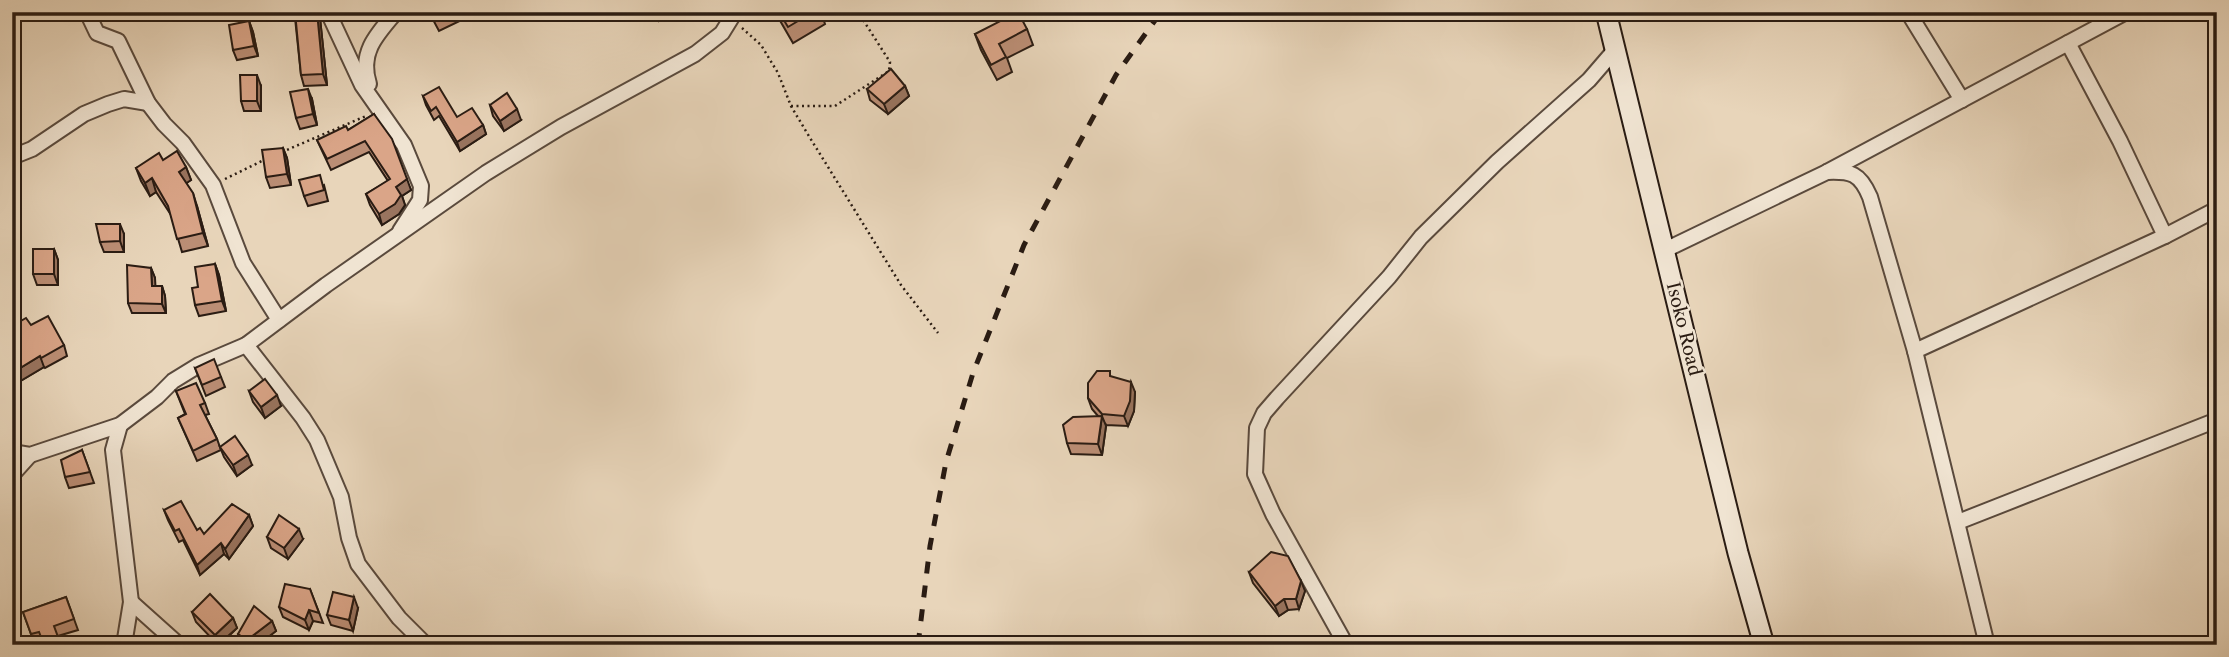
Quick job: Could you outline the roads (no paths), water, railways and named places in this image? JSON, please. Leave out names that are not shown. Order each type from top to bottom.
[{"type":"street","points":[[87,12],[97,33],[118,41],[124,49],[148,103],[183,143],[213,185],[243,263],[279,320]]},
{"type":"street","points":[[328,12],[362,85],[404,145],[421,186],[420,200],[396,238]]},
{"type":"street","points":[[373,99],[365,74],[367,52],[370,44],[396,12]]},
{"type":"street","name":"Isoko Road","points":[[1606,12],[1738,553],[1764,645]]},
{"type":"street","points":[[1908,12],[1962,100]]},
{"type":"street","points":[[1665,250],[1827,172],[2126,12]]},
{"type":"street","points":[[12,453],[30,455],[120,425],[173,381],[199,365],[246,345],[326,285],[486,173],[561,127],[695,54],[722,33],[734,15]]},
{"type":"street","points":[[2068,43],[2120,141],[2165,236]]},
{"type":"street","points":[[1346,645],[1273,514],[1255,474],[1257,428],[1270,405],[1389,277],[1421,237],[1497,162],[1589,80],[1614,51]]},
{"type":"street","points":[[12,157],[32,149],[84,114],[108,104],[124,99],[148,103]]},
{"type":"street","points":[[1827,172],[1847,173],[1859,178],[1864,184],[1915,351],[1987,645]]},
{"type":"street","points":[[1915,351],[2165,236],[2217,209]]},
{"type":"street","points":[[246,345],[317,440],[341,497],[349,538],[358,564],[399,618],[426,645]]},
{"type":"street","points":[[1958,522],[2217,420]]},
{"type":"street","points":[[120,425],[113,450],[121,526],[129,564],[131,602],[124,645]]},
{"type":"street","points":[[12,475],[30,455]]},
{"type":"street","points":[[131,602],[179,645]]},
{"type":"railway","points":[[918,645],[930,546],[946,462],[973,373],[1024,245],[1116,75],[1161,12]]}]
